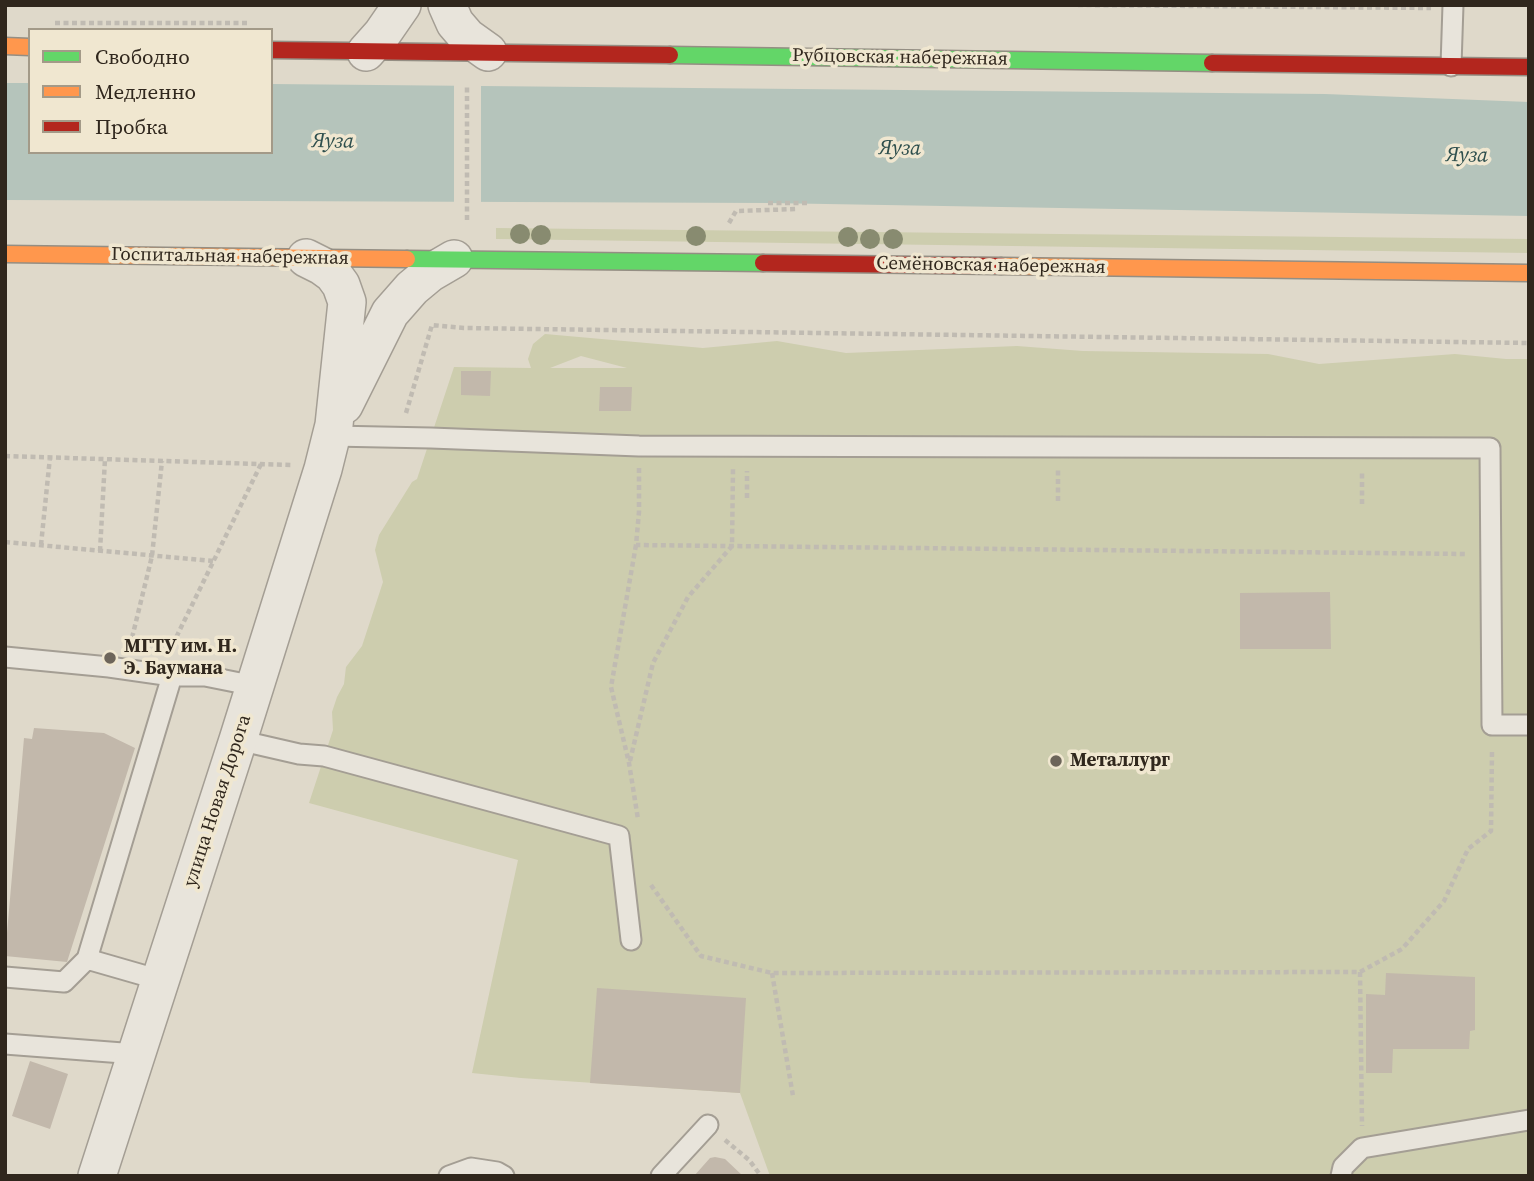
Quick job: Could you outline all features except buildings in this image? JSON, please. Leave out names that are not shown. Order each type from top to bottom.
[{"type":"main road","points":[[5,46],[28,47]]},
{"type":"main road","name":"Рубцовская набережная","points":[[273,50],[1529,67]]},
{"type":"main road","name":"Госпитальная набережная","points":[[5,254],[454,259]]},
{"type":"main road","name":"Семёновская набережная","points":[[454,259],[1529,273]]},
{"type":"street","points":[[366,52],[402,5]]},
{"type":"street","points":[[447,5],[455,23],[467,37],[488,52]]},
{"type":"street","name":"улица Новая Дорога","points":[[97,1176],[238,740],[333,430],[347,302],[341,285],[332,274],[306,258]]},
{"type":"street","name":"улица Новая Дорога","points":[[333,430],[390,313],[412,288],[430,273],[454,259]]},
{"type":"lane","points":[[1451,66],[1452,7]]},
{"type":"lane","points":[[333,430],[399,437],[639,446],[1490,448],[1492,725],[1529,725]]},
{"type":"lane","points":[[5,657],[165,676],[205,676],[255,686]]},
{"type":"lane","points":[[5,977],[64,982],[88,959],[165,676]]},
{"type":"lane","points":[[238,740],[299,754],[324,756],[619,836],[631,940]]},
{"type":"lane","points":[[88,959],[160,980]]},
{"type":"lane","points":[[5,1044],[136,1054]]},
{"type":"lane","points":[[1341,1176],[1343,1167],[1362,1148],[1529,1120]]},
{"type":"lane","points":[[661,1176],[708,1125]]},
{"type":"lane","points":[[449,1176],[471,1168],[505,1176]]},
{"type":"path","points":[[1078,5],[1452,7]]},
{"type":"path","points":[[46,23],[262,23]]},
{"type":"path","points":[[467,85],[467,220]]},
{"type":"path","points":[[768,203],[808,203]]},
{"type":"path","points":[[729,223],[736,211],[799,209]]},
{"type":"path","points":[[399,437],[432,325],[464,328],[1529,344]]},
{"type":"path","points":[[639,446],[636,545],[611,687],[629,763],[639,828]]},
{"type":"path","points":[[629,763],[653,663],[688,597],[732,546],[733,447]]},
{"type":"path","points":[[5,456],[295,465]]},
{"type":"path","points":[[41,545],[50,457]]},
{"type":"path","points":[[100,551],[105,459]]},
{"type":"path","points":[[125,670],[152,555],[163,461]]},
{"type":"path","points":[[165,676],[214,561],[261,464]]},
{"type":"path","points":[[5,542],[214,561]]},
{"type":"path","points":[[636,545],[1490,554]]},
{"type":"path","points":[[648,880],[701,956],[772,973],[1360,972],[1402,949],[1444,901],[1468,849],[1490,831],[1492,725]]},
{"type":"path","points":[[1360,972],[1361,1090]]},
{"type":"path","points":[[772,973],[793,1096]]},
{"type":"path","points":[[708,1125],[749,1160],[761,1176]]},
{"type":"green space","points":[[496,228],[1529,239],[1529,253],[496,239]]},
{"type":"green space","points":[[545,334],[703,348],[777,341],[846,353],[1017,346],[1083,351],[1268,354],[1319,364],[1455,354],[1529,359],[1529,1176],[770,1176],[740,1093],[472,1073],[518,860],[309,803],[333,730],[332,712],[344,684],[346,667],[362,646],[383,582],[375,550],[379,535],[412,482],[417,479],[454,367],[531,368],[528,359],[533,344]],"holes":[[[581,356],[627,368],[550,368]]]},
{"type":"water","name":"Яуза","points":[[5,83],[28,83],[28,154],[273,154],[273,84],[1325,94],[1529,102],[1529,216],[768,203],[5,200]]},
{"type":"pier","points":[[454,85],[481,85],[481,202],[454,202]]},
{"type":"traffic: fast","points":[[670,55],[1212,63]]},
{"type":"traffic: fast","points":[[407,259],[763,263]]},
{"type":"traffic: slow","points":[[5,46],[28,47]]},
{"type":"traffic: slow","points":[[5,254],[407,259]]},
{"type":"traffic: slow","points":[[1001,266],[1529,273]]},
{"type":"traffic: jam","points":[[273,50],[670,55]]},
{"type":"traffic: jam","points":[[1212,63],[1529,67]]},
{"type":"traffic: jam","points":[[763,263],[1001,266]]},
{"type":"place","name":"МГТУ им. Н. Э. Баумана","points":[[110,658]]},
{"type":"place","name":"Металлург","points":[[1056,761]]}]
